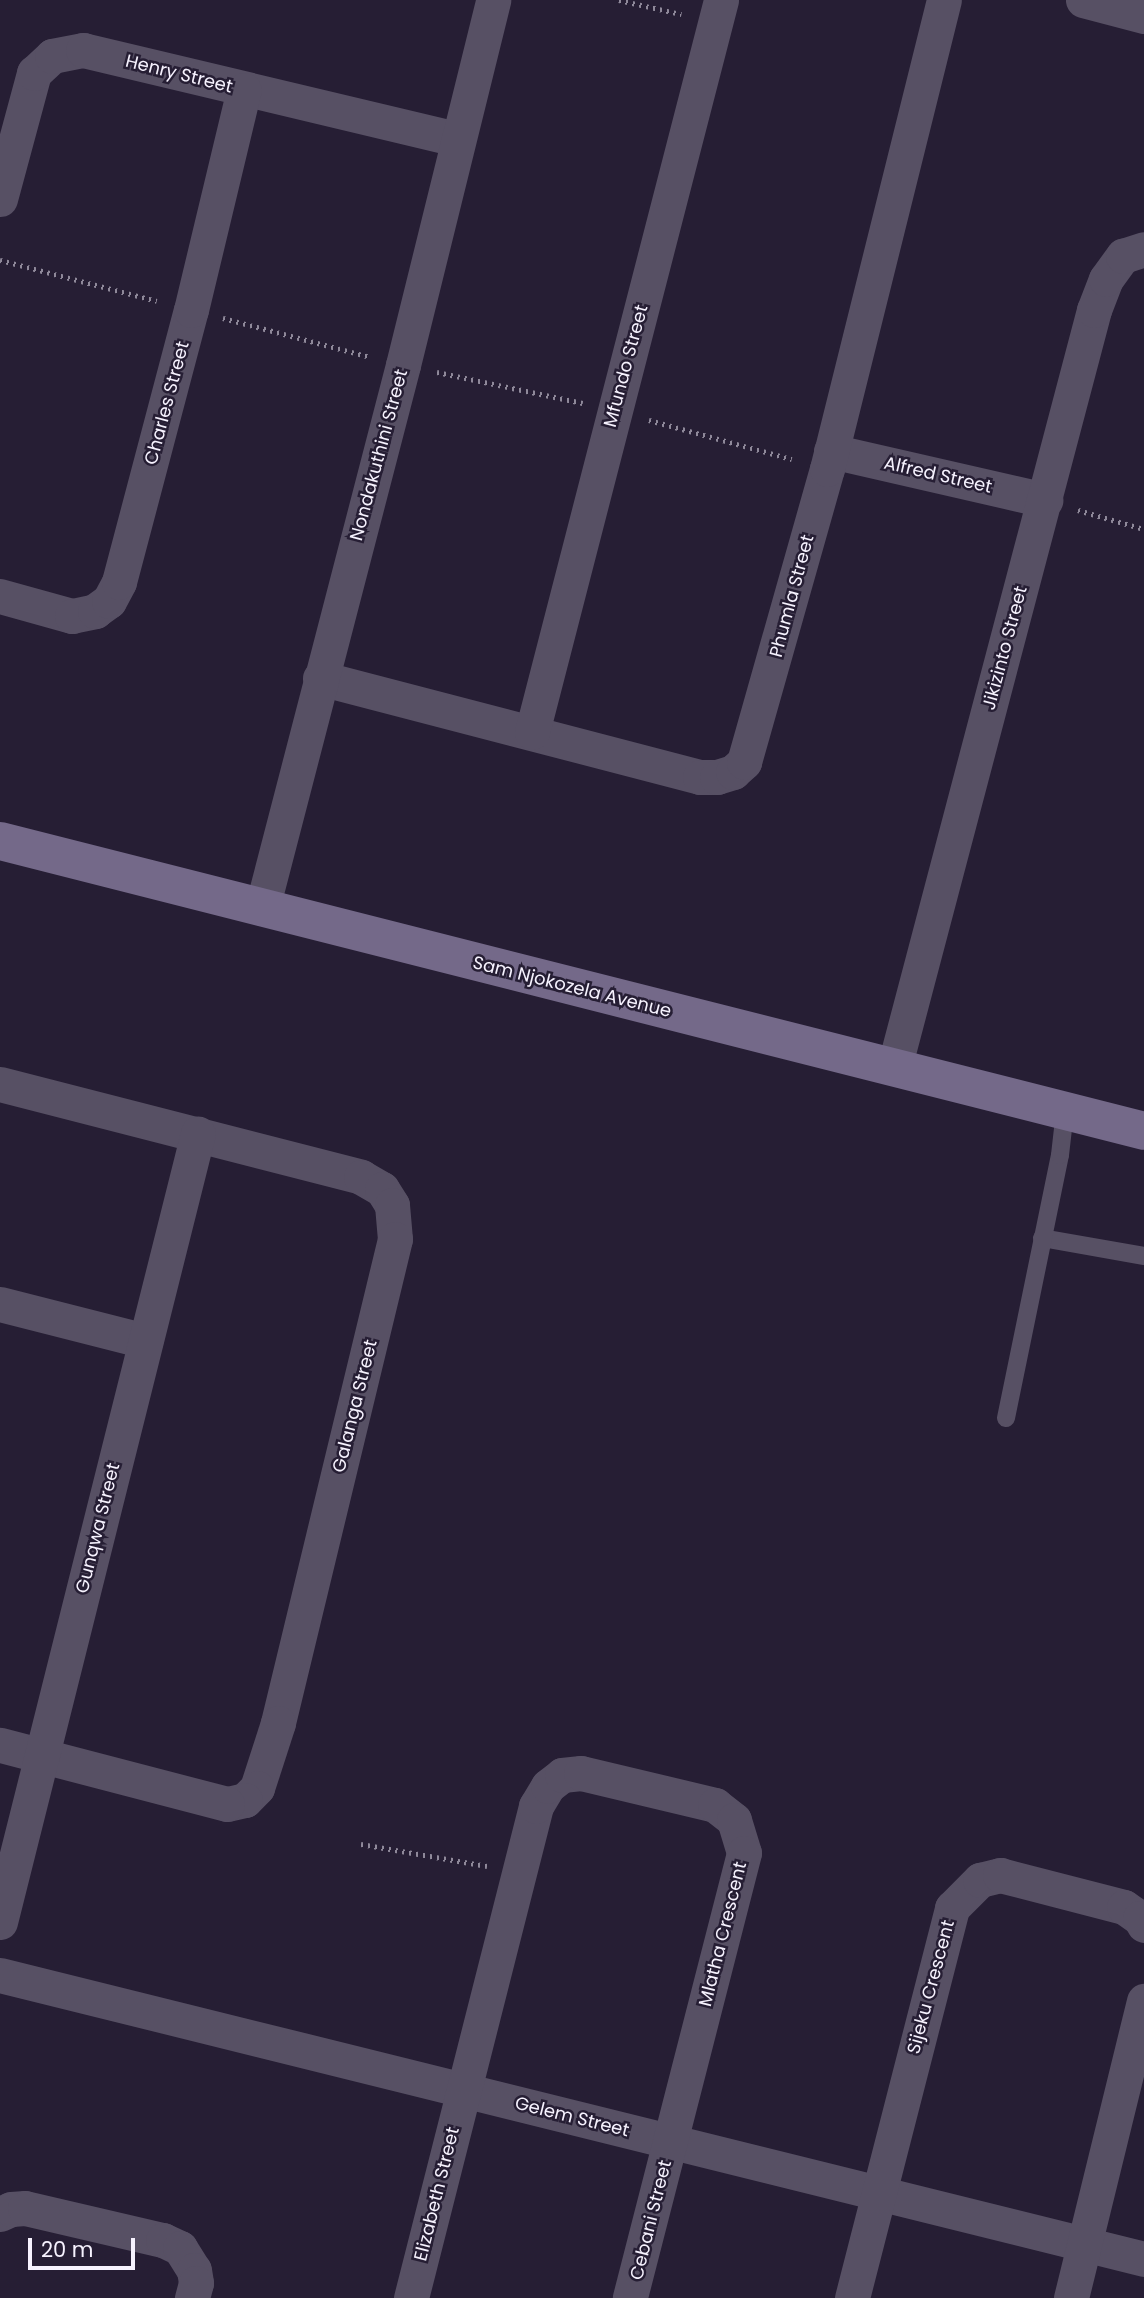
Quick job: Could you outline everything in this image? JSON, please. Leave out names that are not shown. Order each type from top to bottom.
[{"type":"street","name":"Nondakuthini Street","points":[[262,908],[403,365],[493,0]]},
{"type":"street","name":"Phumla Street","points":[[320,678],[700,777],[717,777],[733,772],[744,762],[829,460],[944,0]]},
{"type":"street","points":[[1083,0],[1144,16]]},
{"type":"street","name":"Mfundo Street","points":[[532,732],[718,11]]},
{"type":"street","name":"Henry Street","points":[[0,199],[34,74],[52,56],[83,50],[458,139]]},
{"type":"street","name":"Charles Street","points":[[0,596],[72,615],[95,611],[109,601],[119,582],[191,310],[244,90]]},
{"type":"street","name":"Jikizinto Street","points":[[894,1068],[1094,310],[1107,279],[1123,256],[1144,249]]},
{"type":"street","name":"Alfred Street","points":[[829,460],[1045,500]]},
{"type":"street","name":"Sam Njokozela Avenue","points":[[0,841],[1144,1131]]},
{"type":"street","name":"Galanga Street","points":[[0,1084],[360,1177],[383,1189],[393,1205],[395,1219],[395,1239],[278,1723],[257,1788],[245,1800],[227,1804],[0,1745]]},
{"type":"street","name":"Gunqwa Street","points":[[0,1922],[198,1133]]},
{"type":"street","points":[[0,1304],[145,1341]]},
{"type":"street","name":"Mlatha Crescent","points":[[463,2090],[536,1806],[548,1786],[562,1775],[581,1773],[715,1805],[734,1820],[744,1853],[671,2141]]},
{"type":"street","name":"Sijeku Crescent","points":[[852,2298],[951,1908],[981,1880],[1000,1875],[1124,1907],[1140,1918],[1144,1925]]},
{"type":"street","name":"Gelem Street","points":[[0,1975],[1144,2259]]},
{"type":"street","points":[[1071,2298],[1144,2001]]},
{"type":"street","name":"Elizabeth Street","points":[[411,2298],[463,2090]]},
{"type":"street","name":"Cebani Street","points":[[631,2298],[671,2141]]},
{"type":"street","points":[[0,2214],[11,2209],[24,2208],[163,2240],[180,2248],[194,2270],[196,2283],[192,2298]]},
{"type":"lane","points":[[1006,1418],[1060,1155],[1065,1111]]},
{"type":"lane","points":[[1042,1238],[1144,1255]]},
{"type":"path","points":[[619,0],[718,11]]},
{"type":"path","points":[[0,260],[403,365],[615,410],[829,460]]},
{"type":"path","points":[[1045,500],[1144,529]]},
{"type":"path","points":[[361,1844],[519,1871]]}]
